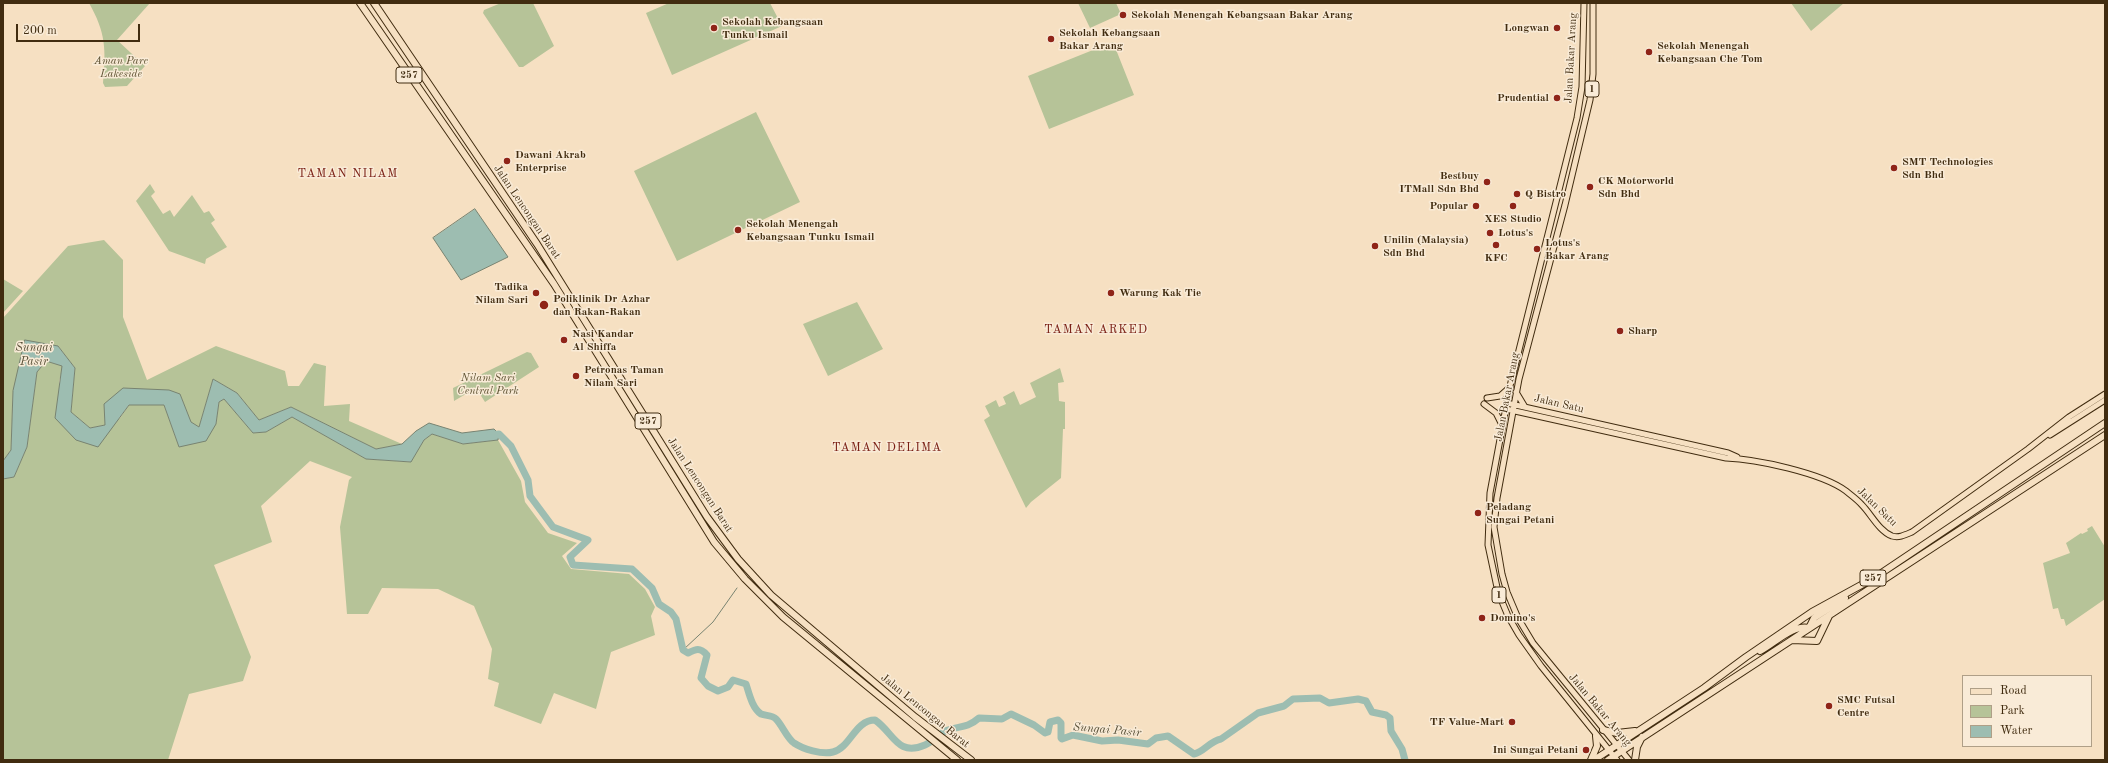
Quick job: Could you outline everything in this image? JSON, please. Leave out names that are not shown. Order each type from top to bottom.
[{"type":"highway","name":"Jalan Lencongan Barat","points":[[360,3],[554,284],[714,542],[745,579],[783,617],[928,738],[957,760]]},
{"type":"highway","name":"Jalan Lencongan Barat","points":[[374,3],[538,244],[723,540],[771,595],[933,731],[971,760]]},
{"type":"highway","name":"257","points":[[1592,760],[1704,688],[1812,612],[1874,578],[2105,423]]},
{"type":"highway","name":"257","points":[[1613,759],[1643,736],[2105,435]]},
{"type":"highway","points":[[1746,657],[1768,647],[1795,630],[1802,627],[1809,628],[1814,618],[1874,578]]},
{"type":"highway","points":[[1791,640],[1818,641],[1824,624],[1831,613]]},
{"type":"highway","points":[[1603,730],[1623,733],[1639,730]]},
{"type":"highway","points":[[1592,760],[1597,746],[1596,736]]},
{"type":"highway","points":[[1635,760],[1637,747],[1643,736]]},
{"type":"main road","name":"Jalan Bakar Arang","points":[[1584,3],[1582,87],[1577,118],[1510,386],[1490,493],[1488,545],[1498,592],[1508,616],[1519,636],[1608,750],[1613,759]]},
{"type":"main road","name":"Jalan Bakar Arang","points":[[1593,3],[1593,74],[1590,100],[1565,205],[1516,392],[1497,498],[1494,527],[1498,554],[1507,592],[1518,618],[1533,643],[1629,760]]},
{"type":"main road","points":[[1487,398],[1500,396],[1510,386]]},
{"type":"main road","points":[[1516,392],[1525,407]]},
{"type":"main road","name":"Jalan Satu","points":[[1507,403],[1728,453],[1739,458],[1794,471],[1823,480],[1844,490],[1862,504],[1888,534],[1899,537],[1912,532],[2028,449],[2069,417],[2105,394]]},
{"type":"main road","name":"Jalan Satu","points":[[2028,449],[2105,400]]},
{"type":"main road","points":[[1484,404],[1496,413],[1502,426]]},
{"type":"main road","name":"Jalan Satu","points":[[1506,409],[1528,412],[1726,458],[1739,458]]},
{"type":"main road","points":[[1512,421],[1519,414],[1528,412]]},
{"type":"green space","name":"Aman Parc Lakeside","points":[[89,3],[150,3],[117,40],[145,66],[127,86],[105,87],[103,83],[104,42],[99,23]]},
{"type":"green space","points":[[501,3],[533,3],[554,46],[523,67],[519,67],[483,13],[484,10]]},
{"type":"green space","name":"Sekolah Kebangsaan Tunku Ismail","points":[[669,3],[770,3],[782,26],[672,75],[646,13]]},
{"type":"green space","points":[[1078,3],[1116,3],[1121,14],[1090,28]]},
{"type":"green space","points":[[1791,3],[1844,3],[1811,31]]},
{"type":"green space","points":[[1113,42],[1134,95],[1049,129],[1028,76]]},
{"type":"green space","points":[[756,112],[800,202],[677,261],[634,171]]},
{"type":"green space","points":[[150,184],[155,192],[151,196],[163,214],[170,210],[174,217],[192,195],[204,213],[209,211],[215,220],[211,223],[227,247],[206,259],[205,264],[169,251],[136,201]]},
{"type":"green space","points":[[104,240],[123,260],[123,317],[147,380],[216,346],[285,371],[288,386],[299,386],[314,363],[326,366],[324,406],[350,404],[349,421],[402,444],[376,449],[291,407],[259,420],[237,393],[213,379],[199,427],[191,423],[180,394],[123,388],[105,425],[90,428],[71,412],[75,368],[58,346],[13,391],[11,450],[3,461],[3,318],[68,246]]},
{"type":"green space","points":[[3,279],[23,291],[3,313]]},
{"type":"green space","points":[[857,302],[883,349],[828,376],[803,324]]},
{"type":"green space","name":"Nilam Sari Central Park","points":[[527,352],[531,353],[539,367],[485,402],[476,388],[454,401],[453,388]]},
{"type":"green space","points":[[46,361],[63,366],[59,382],[76,440],[120,418],[129,405],[164,405],[179,447],[216,424],[219,402],[224,399],[253,433],[266,432],[292,417],[366,459],[410,462],[424,440],[432,434],[463,444],[498,440],[521,481],[525,502],[548,533],[577,543],[562,556],[571,569],[629,574],[645,589],[655,607],[651,616],[655,635],[611,652],[596,709],[554,693],[541,724],[494,706],[499,683],[488,679],[492,649],[474,606],[438,589],[382,588],[368,614],[347,614],[340,527],[349,480],[352,477],[310,461],[261,506],[272,542],[214,565],[251,657],[243,681],[189,694],[168,760],[3,760],[3,479],[14,477],[27,447],[37,372]]},
{"type":"green space","points":[[1060,368],[1064,382],[1058,383],[1059,401],[1065,402],[1065,429],[1063,429],[1061,478],[1031,502],[1026,508],[984,420],[990,416],[985,406],[996,400],[999,407],[1006,404],[1003,397],[1014,391],[1020,405],[1036,397],[1030,383]]},
{"type":"green space","points":[[2092,526],[2105,547],[2105,599],[2066,626],[2064,619],[2061,619],[2058,608],[2053,609],[2043,563],[2070,553],[2066,543],[2081,533],[2082,534],[2088,531],[2087,529]]},
{"type":"water","points":[[475,209],[508,257],[461,280],[433,238]]},
{"type":"water","name":"Sungai Pasir","points":[[25,340],[58,346],[75,368],[71,412],[90,428],[105,425],[104,404],[123,388],[169,390],[180,394],[191,422],[199,427],[213,379],[237,393],[259,420],[291,407],[376,449],[402,444],[416,431],[429,423],[462,433],[494,429],[499,434],[498,440],[463,444],[432,434],[424,440],[411,462],[366,459],[292,417],[266,432],[253,433],[224,399],[219,402],[216,424],[206,441],[179,447],[164,405],[129,405],[98,447],[76,440],[55,418],[62,366],[46,361],[37,372],[27,447],[14,477],[3,479],[3,461],[11,450],[13,391]]},
{"type":"waterway","name":"Sungai Pasir","points":[[490,435],[499,434],[511,446],[528,480],[530,496],[553,527],[588,540],[570,557],[573,565],[632,569],[652,588],[659,604],[671,612],[676,619],[683,650],[688,653],[700,650],[705,652],[707,655],[701,678],[708,686],[718,691],[728,687],[733,680],[746,684],[755,708],[761,714],[774,718],[791,741],[807,749],[824,753],[833,752],[844,745],[862,724],[875,720],[902,746],[916,748],[928,744],[945,731],[966,726],[979,718],[1002,719],[1011,714],[1034,725],[1045,733],[1048,732],[1050,722],[1058,720],[1061,723],[1062,739],[1073,735],[1102,741],[1118,740],[1148,744],[1156,738],[1168,736],[1194,754],[1221,739],[1258,713],[1284,706],[1293,699],[1320,698],[1329,703],[1358,699],[1366,701],[1372,712],[1386,715],[1390,718],[1391,731],[1402,749],[1405,760]]},
{"type":"waterway","points":[[683,650],[713,622],[737,588]]},
{"type":"place","name":"Sekolah Menengah Kebangsaan Bakar Arang","points":[[1123,15]]},
{"type":"place","name":"Sekolah Kebangsaan Tunku Ismail","points":[[714,28]]},
{"type":"place","name":"Longwan","points":[[1557,28]]},
{"type":"place","name":"Sekolah Kebangsaan Bakar Arang","points":[[1051,39]]},
{"type":"place","name":"Sekolah Menengah Kebangsaan Che Tom","points":[[1649,52]]},
{"type":"place","name":"Prudential","points":[[1557,98]]},
{"type":"place","name":"Dawani Akrab Enterprise","points":[[507,161]]},
{"type":"place","name":"SMT Technologies Sdn Bhd","points":[[1894,168]]},
{"type":"place","name":"Bestbuy ITMall Sdn Bhd","points":[[1487,182]]},
{"type":"place","name":"CK Motorworld Sdn Bhd","points":[[1590,187]]},
{"type":"place","name":"Q Bistro","points":[[1517,194]]},
{"type":"place","name":"Popular","points":[[1476,206]]},
{"type":"place","name":"XES Studio","points":[[1513,206]]},
{"type":"place","name":"Sekolah Menengah Kebangsaan Tunku Ismail","points":[[738,230]]},
{"type":"place","name":"Lotus's","points":[[1490,233]]},
{"type":"place","name":"KFC","points":[[1496,245]]},
{"type":"place","name":"Unilin (Malaysia) Sdn Bhd","points":[[1375,246]]},
{"type":"place","name":"Lotus's Bakar Arang","points":[[1537,249]]},
{"type":"place","name":"Tadika Nilam Sari","points":[[536,293]]},
{"type":"place","name":"Warung Kak Tie","points":[[1111,293]]},
{"type":"place","name":"Poliklinik Dr Azhar dan Rakan-Rakan","points":[[544,305]]},
{"type":"place","name":"Sharp","points":[[1620,331]]},
{"type":"place","name":"Nasi Kandar Al Shiffa","points":[[564,340]]},
{"type":"place","name":"Petronas Taman Nilam Sari","points":[[576,376]]},
{"type":"place","name":"Peladang Sungai Petani","points":[[1478,513]]},
{"type":"place","name":"Domino's","points":[[1482,618]]},
{"type":"place","name":"SMC Futsal Centre","points":[[1829,706]]},
{"type":"place","name":"TF Value-Mart","points":[[1512,722]]},
{"type":"place","name":"Ini Sungai Petani","points":[[1586,750]]},
{"type":"district","name":"TAMAN NILAM","points":[[348,174]]},
{"type":"district","name":"TAMAN ARKED","points":[[1096,330]]},
{"type":"district","name":"TAMAN DELIMA","points":[[887,448]]}]
